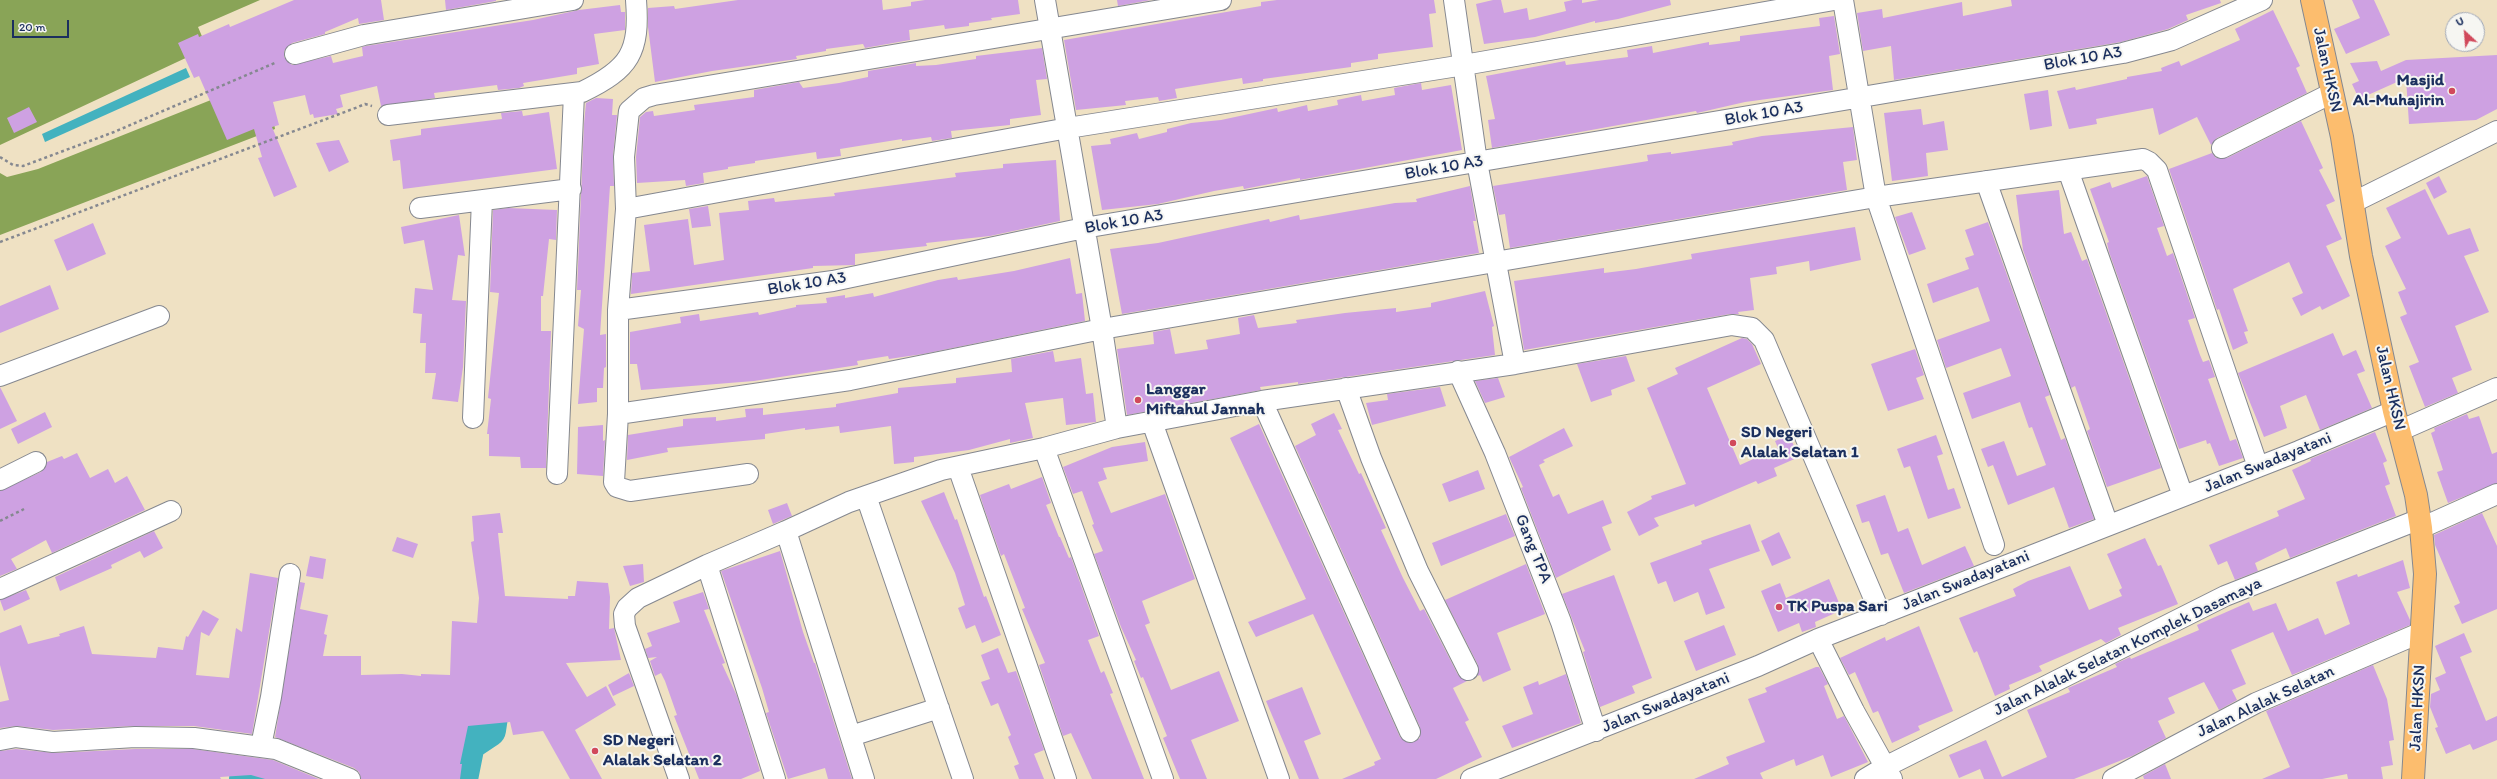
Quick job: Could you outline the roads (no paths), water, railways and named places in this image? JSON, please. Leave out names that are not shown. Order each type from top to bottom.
[{"type":"main road","name":"Jalan HKSN","points":[[2312,0],[2332,93],[2352,204],[2397,421],[2416,495],[2420,523],[2425,574],[2413,779]]},
{"type":"street","points":[[296,54],[364,35],[573,0]]},
{"type":"street","points":[[388,115],[582,92],[607,78],[632,54],[638,36],[636,0]]},
{"type":"street","points":[[1045,0],[1102,329],[1117,428]]},
{"type":"street","points":[[748,474],[624,490],[614,482],[618,414],[618,310],[626,209],[624,157],[629,111],[644,98],[1221,0]]},
{"type":"street","points":[[1454,0],[1477,162],[1514,364]]},
{"type":"street","points":[[626,209],[1068,128],[1464,65],[1834,0]]},
{"type":"street","points":[[1843,0],[1876,197],[1994,545]]},
{"type":"street","name":"Blok 10 A3","points":[[618,310],[833,281],[1084,228],[1860,98],[2130,51],[2172,40],[2262,0]]},
{"type":"street","points":[[2222,148],[2332,93]]},
{"type":"street","points":[[557,474],[571,189],[574,94]]},
{"type":"street","points":[[2352,204],[2497,131]]},
{"type":"street","points":[[618,414],[850,380],[1102,329],[1876,197],[2143,159],[2150,162],[2157,170],[2258,467]]},
{"type":"street","points":[[2068,170],[2183,496]]},
{"type":"street","points":[[1986,181],[2108,525]]},
{"type":"street","points":[[420,208],[571,189]]},
{"type":"street","points":[[473,418],[482,200]]},
{"type":"street","points":[[0,376],[159,316]]},
{"type":"street","points":[[679,779],[624,626],[624,614],[627,608],[638,598],[707,565],[866,496],[907,480],[1044,448],[1117,428],[1262,401],[1458,371],[1514,364],[1732,325],[1752,328],[1764,340],[1881,615]]},
{"type":"street","name":"Gang TPA","points":[[1458,371],[1495,452],[1561,622],[1596,731]]},
{"type":"street","points":[[1346,388],[1371,458],[1418,571],[1468,670]]},
{"type":"street","name":"Jalan Swadayatani","points":[[1471,779],[1758,666],[1818,639],[2258,467],[2497,388]]},
{"type":"street","points":[[1262,401],[1410,732]]},
{"type":"street","points":[[1152,422],[1279,779]]},
{"type":"street","points":[[1044,448],[1163,779]]},
{"type":"street","points":[[0,480],[36,462]]},
{"type":"street","points":[[958,467],[1066,779]]},
{"type":"street","name":"Jalan Alalak Selatan Komplek Dasamaya","points":[[1865,779],[1889,773],[2225,596],[2497,494]]},
{"type":"street","points":[[866,496],[963,779]]},
{"type":"street","points":[[0,589],[171,511]]},
{"type":"street","points":[[786,531],[864,779]]},
{"type":"street","points":[[707,565],[775,779]]},
{"type":"street","points":[[261,746],[271,697],[290,574]]},
{"type":"street","name":"Jalan Alalak Selatan","points":[[2114,779],[2256,703],[2422,632]]},
{"type":"street","points":[[1818,639],[1854,711],[1889,773]]},
{"type":"street","points":[[851,736],[939,708]]},
{"type":"street","points":[[0,740],[16,737],[53,742],[134,737],[194,738],[261,746],[283,751],[350,779]]},
{"type":"water","points":[[186,68],[190,77],[45,142],[42,134]]},
{"type":"waterway","points":[[461,779],[468,744],[489,730],[492,710],[499,697],[501,680]]},
{"type":"waterway","points":[[246,779],[251,779]]},
{"type":"place","name":"Masjid Al-Muhajirin","points":[[2452,91]]},
{"type":"place","name":"Langgar Miftahul Jannah","points":[[1138,400]]},
{"type":"place","name":"SD Negeri Alalak Selatan 1","points":[[1733,443]]},
{"type":"place","name":"TK Puspa Sari","points":[[1779,607]]},
{"type":"place","name":"SD Negeri Alalak Selatan 2","points":[[595,751]]}]
